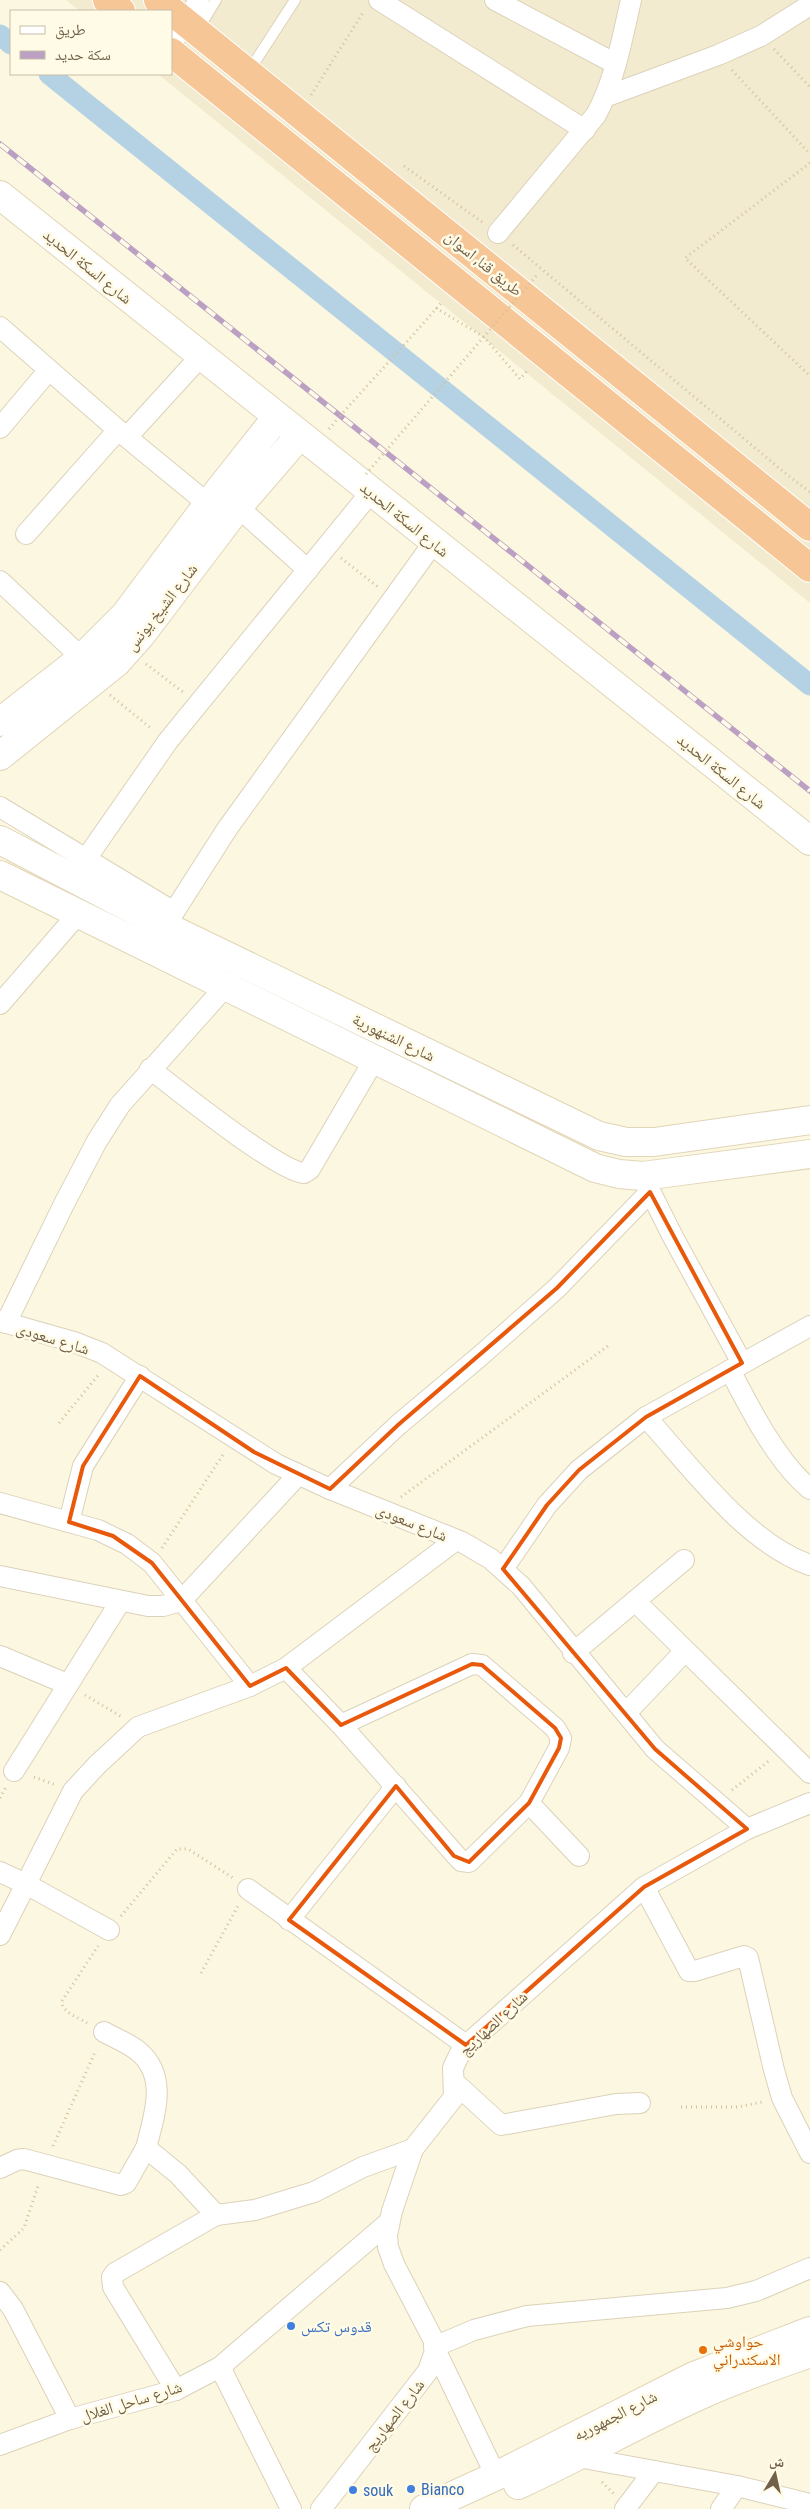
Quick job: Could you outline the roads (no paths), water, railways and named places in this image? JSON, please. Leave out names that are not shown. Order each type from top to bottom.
[{"type":"highway","points":[[108,0],[120,10]]},
{"type":"highway","name":"طريق قنا, اسوان","points":[[158,0],[194,18],[249,72],[810,526]]},
{"type":"highway","points":[[174,52],[194,18]]},
{"type":"highway","name":"طريق قنا, اسوان","points":[[174,52],[810,568]]},
{"type":"highway","points":[[231,100],[249,72]]},
{"type":"street","points":[[495,0],[616,64]]},
{"type":"street","points":[[498,233],[585,130],[605,98],[616,64],[631,0]]},
{"type":"street","points":[[372,4],[585,130]]},
{"type":"street","points":[[605,98],[718,55],[761,36],[810,5]]},
{"type":"street","name":"شارع السكة الحديد","points":[[0,196],[300,435],[369,483],[434,542],[810,841]]},
{"type":"street","points":[[0,326],[48,370],[208,504]]},
{"type":"street","points":[[26,534],[122,433],[201,356]]},
{"type":"street","points":[[1,426],[48,370]]},
{"type":"street","name":"شارع الشيخ يونس","points":[[0,722],[82,658],[125,615],[208,504],[277,417]]},
{"type":"street","name":"شارع الشيخ يونس","points":[[0,756],[94,682],[128,650],[238,507],[300,435]]},
{"type":"street","points":[[0,807],[79,869],[168,741],[327,547],[369,483]]},
{"type":"street","points":[[238,507],[308,570]]},
{"type":"street","points":[[169,919],[227,829],[434,542]]},
{"type":"street","points":[[0,581],[82,658]]},
{"type":"street","name":"شارع الشنهورية","points":[[0,840],[79,869],[169,919],[600,1136],[626,1142],[654,1142],[810,1120]]},
{"type":"street","name":"شارع الشنهورية","points":[[0,874],[572,1158],[603,1170],[647,1184],[810,1154]]},
{"type":"street","points":[[0,1004],[78,914]]},
{"type":"street","points":[[3,1322],[97,1141],[120,1105],[150,1069],[225,987]]},
{"type":"street","points":[[150,1069],[252,1144],[293,1170],[304,1173],[310,1170],[374,1060]]},
{"type":"street","points":[[330,1490],[398,1425],[479,1358],[557,1288],[647,1184],[736,1366],[756,1421],[780,1455],[810,1489]]},
{"type":"street","name":"شارع سعودى","points":[[3,1322],[74,1342],[112,1359],[233,1439],[298,1475],[477,1550],[503,1569],[520,1586],[573,1653],[655,1749],[747,1829]]},
{"type":"street","points":[[503,1569],[546,1504],[579,1470],[646,1417],[736,1366],[806,1335]]},
{"type":"street","points":[[70,1522],[83,1466],[140,1376]]},
{"type":"street","points":[[646,1417],[740,1520],[769,1545],[794,1560],[810,1565]]},
{"type":"street","points":[[0,1576],[120,1602],[162,1606],[181,1601],[298,1475]]},
{"type":"street","points":[[0,1503],[70,1522],[112,1536],[152,1563],[250,1686]]},
{"type":"street","points":[[0,1935],[74,1790],[97,1765],[138,1727],[250,1686],[286,1668],[456,1540]]},
{"type":"street","points":[[573,1653],[684,1560]]},
{"type":"street","points":[[635,1601],[810,1773]]},
{"type":"street","points":[[14,1771],[120,1602]]},
{"type":"street","points":[[626,1713],[685,1651]]},
{"type":"street","points":[[0,1656],[67,1684]]},
{"type":"street","points":[[286,1668],[342,1725],[461,1861],[469,1862],[529,1803],[559,1748],[561,1738],[555,1728],[482,1665],[472,1664],[462,1667],[342,1725]]},
{"type":"street","points":[[289,1920],[396,1786]]},
{"type":"street","points":[[529,1803],[579,1856]]},
{"type":"street","name":"شارع الصهاريج","points":[[321,2509],[433,2362],[434,2341],[394,2264],[388,2247],[389,2222],[414,2149],[450,2105],[454,2096],[453,2068],[456,2058],[466,2045],[644,1887],[747,1829],[810,1803]]},
{"type":"street","points":[[0,1872],[26,1884],[109,1930]]},
{"type":"street","points":[[644,1887],[689,1971],[695,1971],[744,1956],[748,1958],[782,2098],[810,2152]]},
{"type":"street","points":[[248,1888],[289,1920],[417,2008],[466,2045]]},
{"type":"street","points":[[0,2168],[21,2159],[121,2185],[126,2183],[146,2148],[156,2107],[157,2088],[149,2062],[137,2050],[104,2032]]},
{"type":"street","points":[[454,2082],[501,2124],[616,2104],[640,2104]]},
{"type":"street","points":[[146,2148],[178,2174],[216,2216]]},
{"type":"street","points":[[176,2390],[113,2287],[112,2277],[115,2273],[216,2216],[255,2210],[314,2192],[363,2167],[414,2149]]},
{"type":"street","name":"شارع ساحل الغلال","points":[[0,2444],[70,2419],[176,2390],[220,2367],[389,2222]]},
{"type":"street","points":[[496,2476],[434,2347],[474,2330],[527,2316],[727,2298],[756,2291],[810,2268]]},
{"type":"street","points":[[0,2292],[13,2309],[70,2419]]},
{"type":"street","name":"شارع الجمهوريه","points":[[424,2509],[496,2476],[687,2379],[727,2362],[810,2332]]},
{"type":"street","name":"شارع الجمهوريه","points":[[464,2509],[578,2457],[709,2391],[810,2353]]},
{"type":"street","points":[[220,2367],[291,2509]]},
{"type":"street","points":[[578,2457],[737,2486],[810,2504]]},
{"type":"street","points":[[625,2509],[654,2471]]},
{"type":"street","points":[[721,2509],[737,2486]]},
{"type":"lane","points":[[194,18],[216,0]]},
{"type":"lane","points":[[249,72],[295,0]]},
{"type":"waterway","points":[[0,35],[10,43]]},
{"type":"waterway","points":[[50,75],[810,685]]},
{"type":"railway","points":[[0,144],[810,791]]},
{"type":"place","name":"قدوس تكس","points":[[291,2326]]},
{"type":"place","name":"حواوشي الاسكندراني","points":[[703,2350]]},
{"type":"place","name":"Bianco","points":[[411,2489]]},
{"type":"place","name":"souk","points":[[353,2490]]}]
